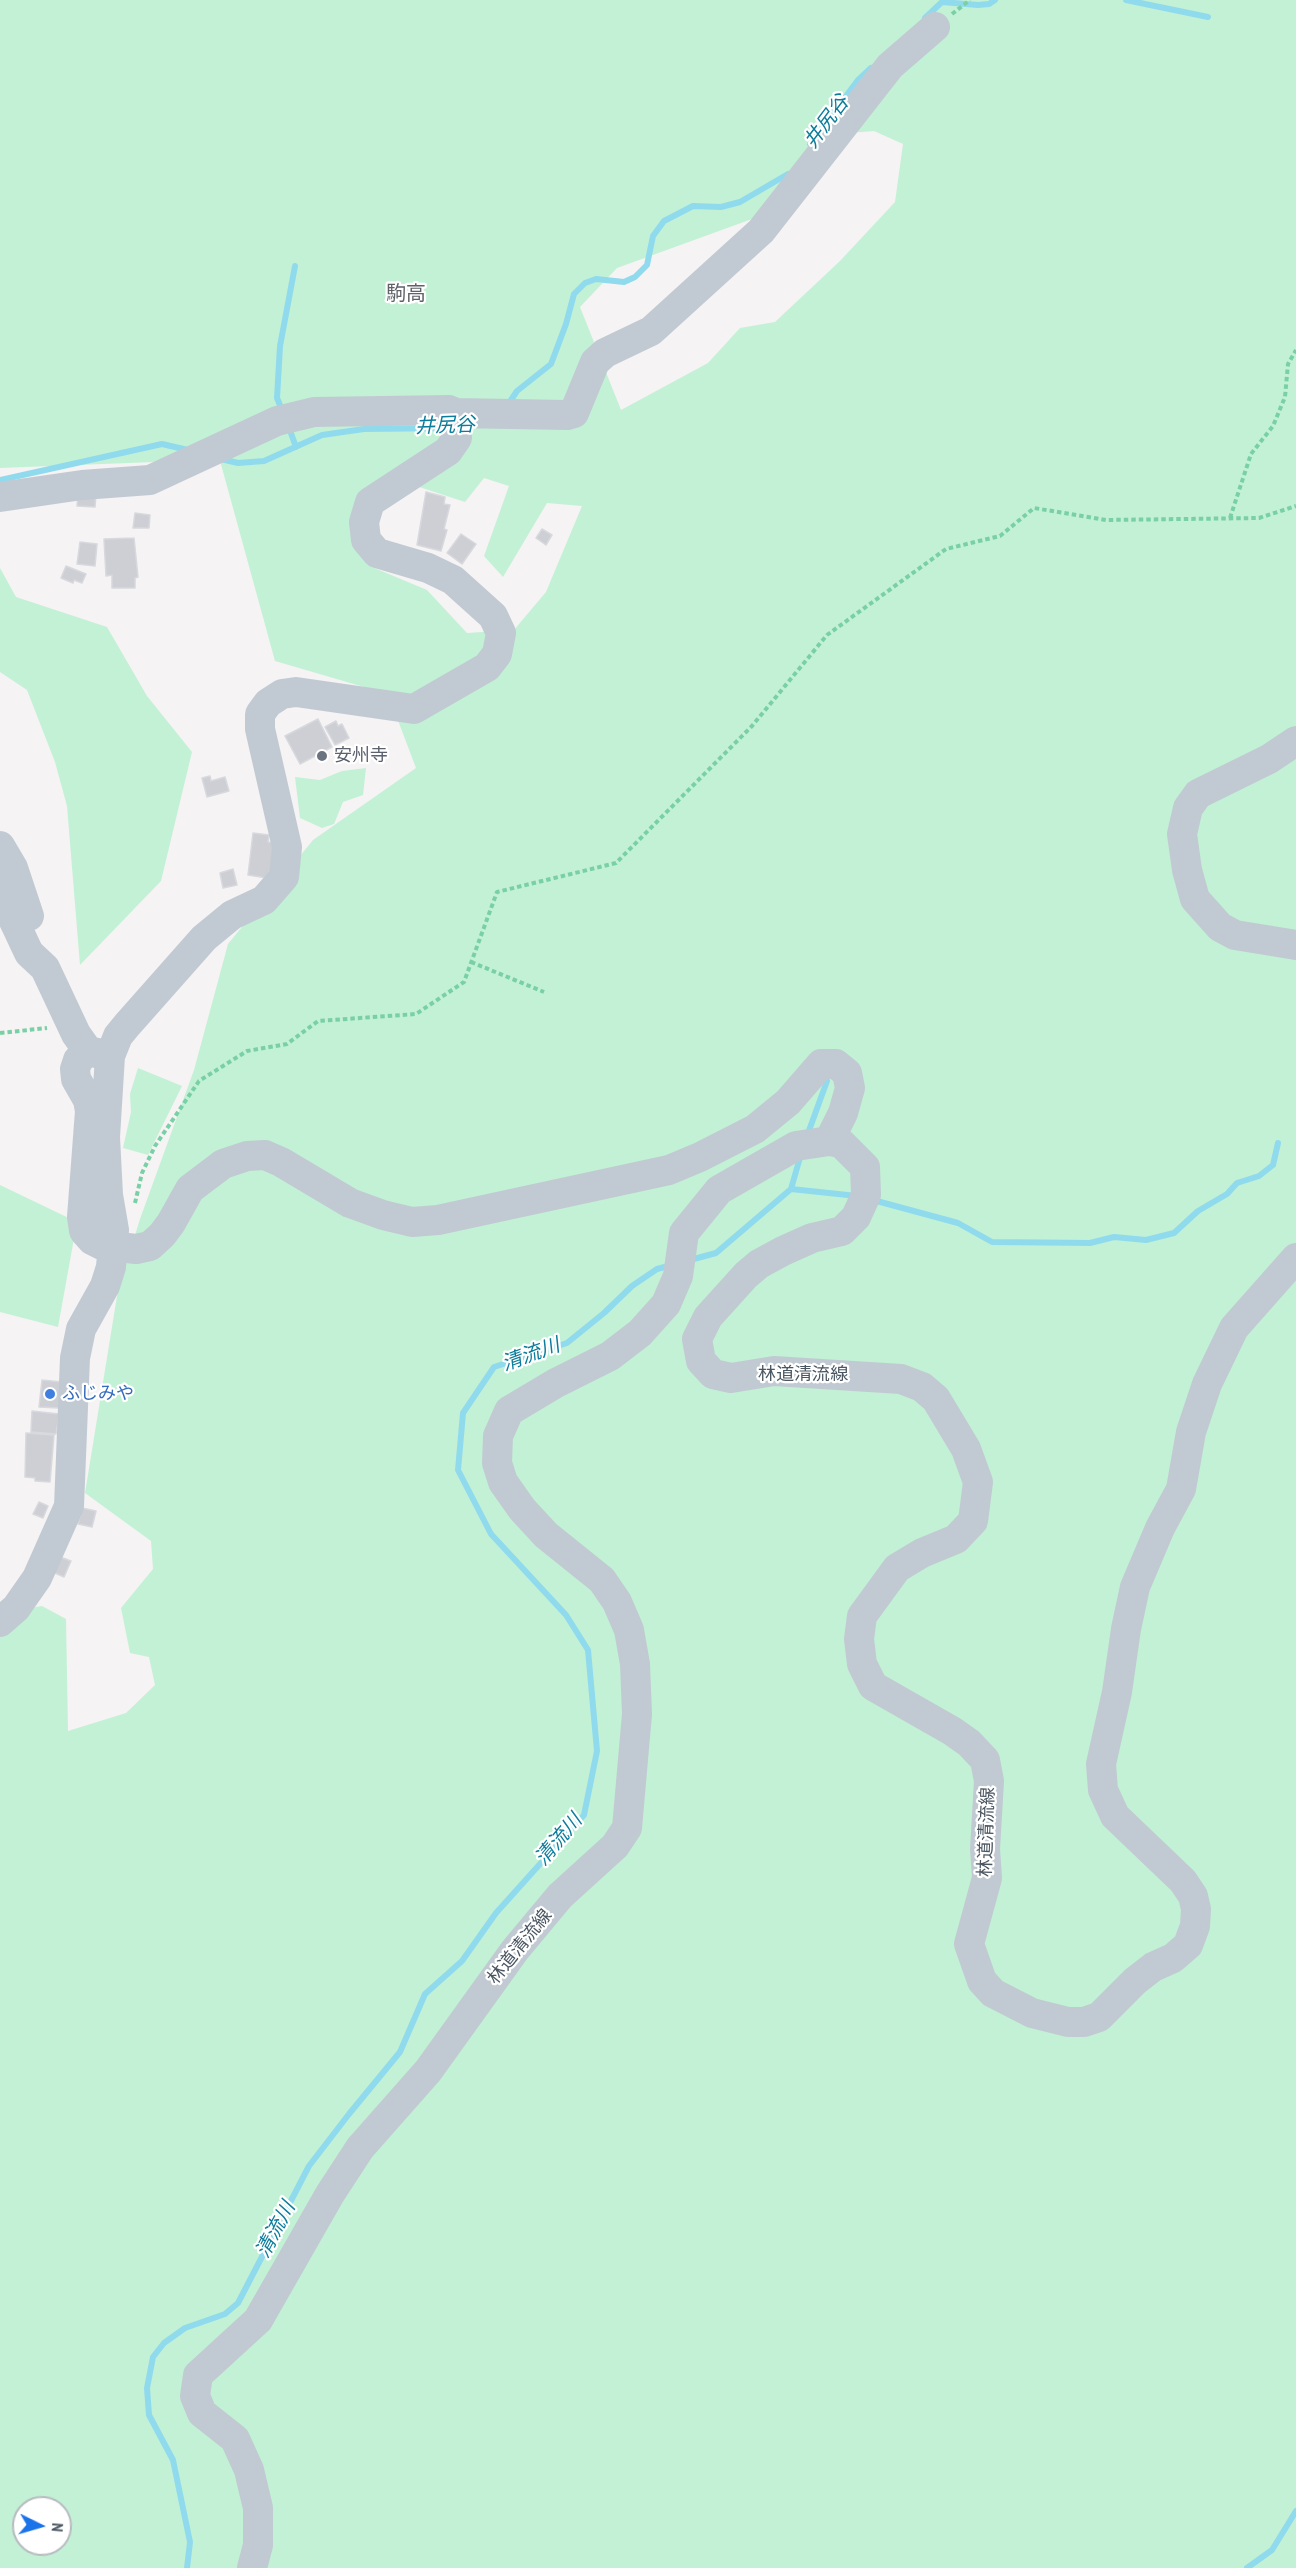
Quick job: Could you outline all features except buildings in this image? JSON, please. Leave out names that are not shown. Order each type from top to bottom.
[{"type":"street","points":[[0,497],[82,485],[150,480],[277,422],[314,412],[439,410],[456,413],[567,416],[574,413],[595,362],[605,353],[651,331],[761,231],[890,66],[935,27]]},
{"type":"street","points":[[456,413],[457,438],[448,451],[370,502],[364,522],[366,540],[376,552],[428,568],[453,580],[493,616],[501,633],[497,654],[488,667],[414,709],[296,692],[282,694],[268,703],[260,714],[260,729],[287,847],[284,877],[264,900],[232,915],[204,938],[118,1036],[92,1047],[78,1060],[75,1069],[76,1080],[88,1100],[90,1111],[82,1217],[84,1231],[92,1240],[102,1245],[136,1249],[150,1246],[167,1229],[190,1189],[223,1164],[247,1156],[265,1155],[281,1161],[350,1203],[383,1215],[412,1222],[438,1220],[669,1170],[755,1129],[788,1102],[821,1064],[836,1064],[847,1073],[850,1088],[843,1113],[830,1141]]},
{"type":"street","points":[[1296,741],[1269,759],[1198,794],[1188,808],[1182,834],[1187,870],[1195,899],[1220,927],[1235,935],[1296,945]]},
{"type":"street","points":[[0,846],[14,868],[45,968],[92,1047],[108,1195],[114,1226],[111,1267],[105,1286],[81,1329],[75,1358],[69,1506],[37,1578],[16,1608],[0,1622]]},
{"type":"street","points":[[0,891],[29,953],[45,968]]},
{"type":"street","name":"林道清流線","points":[[252,2568],[258,2545],[258,2508],[249,2470],[235,2439],[202,2413],[195,2396],[198,2375],[258,2320],[330,2194],[360,2148],[428,2070],[482,1994],[560,1896],[615,1846],[627,1828],[637,1714],[635,1664],[629,1630],[617,1602],[602,1580],[546,1535],[522,1509],[503,1482],[497,1463],[498,1436],[509,1411],[556,1383],[610,1356],[640,1333],[666,1304],[678,1275],[684,1233],[719,1191],[796,1146],[830,1141],[841,1143],[865,1167],[865,1199],[856,1217],[842,1231],[812,1238],[783,1251],[759,1264],[746,1275],[708,1317],[697,1339],[701,1361],[713,1374],[731,1378],[774,1371],[901,1379],[922,1387],[936,1400],[966,1449],[978,1482],[973,1521],[956,1539],[922,1553],[897,1568],[862,1616],[860,1639],[862,1664],[873,1686],[952,1731],[969,1743],[985,1760],[989,1781],[985,1850],[987,1878],[969,1944],[982,1981],[993,1993],[1032,2013],[1068,2022],[1084,2022],[1099,2017],[1135,1982],[1154,1967],[1173,1958],[1188,1945],[1195,1926],[1196,1909],[1193,1896],[1183,1881],[1115,1816],[1103,1790],[1101,1764],[1117,1692],[1135,1587],[1160,1528],[1181,1489],[1191,1432],[1207,1384],[1234,1328],[1296,1258]]},
{"type":"path","points":[[1230,518],[1251,454],[1273,426],[1285,397],[1288,364],[1296,350]]},
{"type":"path","points":[[114,1226],[127,1218],[133,1210],[142,1173],[155,1146],[199,1081],[247,1051],[287,1044],[318,1021],[416,1014],[464,982],[497,892],[616,863],[752,726],[827,635],[946,549],[1000,536],[1034,508],[1106,520],[1259,518],[1296,506]]},
{"type":"path","points":[[471,962],[544,992]]},
{"type":"path","points":[[0,1033],[33,1028],[60,1028],[92,1047]]},
{"type":"green space","points":[[0,0],[1296,0],[1296,2568],[0,2568],[0,1613],[42,1606],[66,1619],[68,1731],[126,1713],[155,1685],[149,1657],[130,1653],[121,1608],[153,1569],[151,1541],[85,1493],[118,1290],[140,1219],[194,1070],[228,944],[313,840],[416,768],[388,694],[275,661],[216,446],[154,462],[0,468]],"holes":[[[874,131],[903,144],[895,202],[840,261],[775,322],[740,328],[708,363],[621,410],[580,307],[617,268],[752,219],[825,135]],[[484,478],[509,486],[484,556],[503,577],[547,503],[582,506],[546,592],[514,630],[467,633],[427,590],[372,567],[357,529],[395,479],[465,502]]]},
{"type":"green space","points":[[0,568],[16,597],[107,627],[147,696],[192,752],[161,881],[80,965],[67,806],[55,762],[27,690],[0,672]]},
{"type":"green space","points":[[366,768],[363,795],[343,802],[334,824],[322,828],[300,818],[295,777],[320,780],[342,771]]},
{"type":"green space","points":[[138,1068],[182,1086],[148,1155],[123,1148],[131,1112],[130,1094]]},
{"type":"green space","points":[[0,1185],[77,1222],[58,1327],[0,1312]]},
{"type":"waterway","name":"井尻谷","points":[[925,18],[944,0]]},
{"type":"waterway","points":[[942,2],[978,5],[989,4],[995,0]]},
{"type":"waterway","points":[[1126,0],[1208,17]]},
{"type":"waterway","name":"井尻谷","points":[[810,144],[858,80],[871,68]]},
{"type":"waterway","name":"井尻谷","points":[[507,406],[517,391],[551,364],[574,294],[585,283],[596,279],[624,282],[635,277],[647,265],[653,236],[664,221],[693,206],[721,207],[740,202],[788,174]]},
{"type":"waterway","points":[[282,410],[277,398],[280,346],[295,266]]},
{"type":"waterway","points":[[288,425],[296,447]]},
{"type":"waterway","name":"井尻谷","points":[[221,459],[238,463],[264,461],[322,435],[364,429],[450,428]]},
{"type":"waterway","name":"井尻谷","points":[[0,480],[162,444],[188,450]]},
{"type":"waterway","points":[[807,1136],[827,1081]]},
{"type":"waterway","points":[[873,1200],[958,1223],[992,1242],[1090,1243],[1114,1237],[1146,1240],[1174,1233],[1198,1211],[1227,1194],[1237,1183],[1259,1176],[1273,1165],[1278,1143]]},
{"type":"waterway","points":[[791,1189],[801,1154]]},
{"type":"waterway","points":[[791,1189],[857,1196]]},
{"type":"waterway","name":"清流川","points":[[690,1260],[716,1253],[791,1189]]},
{"type":"waterway","name":"清流川","points":[[187,2568],[190,2542],[173,2460],[149,2415],[147,2388],[153,2357],[164,2343],[185,2328],[225,2314],[238,2303],[309,2166],[400,2052],[425,1994],[462,1961],[496,1913],[584,1815],[597,1751],[588,1650],[566,1615],[491,1534],[458,1470],[463,1413],[494,1367],[567,1343],[604,1313],[632,1286],[657,1269],[672,1265]]},
{"type":"waterway","points":[[1247,2568],[1272,2550],[1296,2511]]},
{"type":"place","name":"安州寺","points":[[322,756]]},
{"type":"place","name":"ふじみや","points":[[50,1394]]},
{"type":"district","name":"駒高","points":[[406,294]]}]
